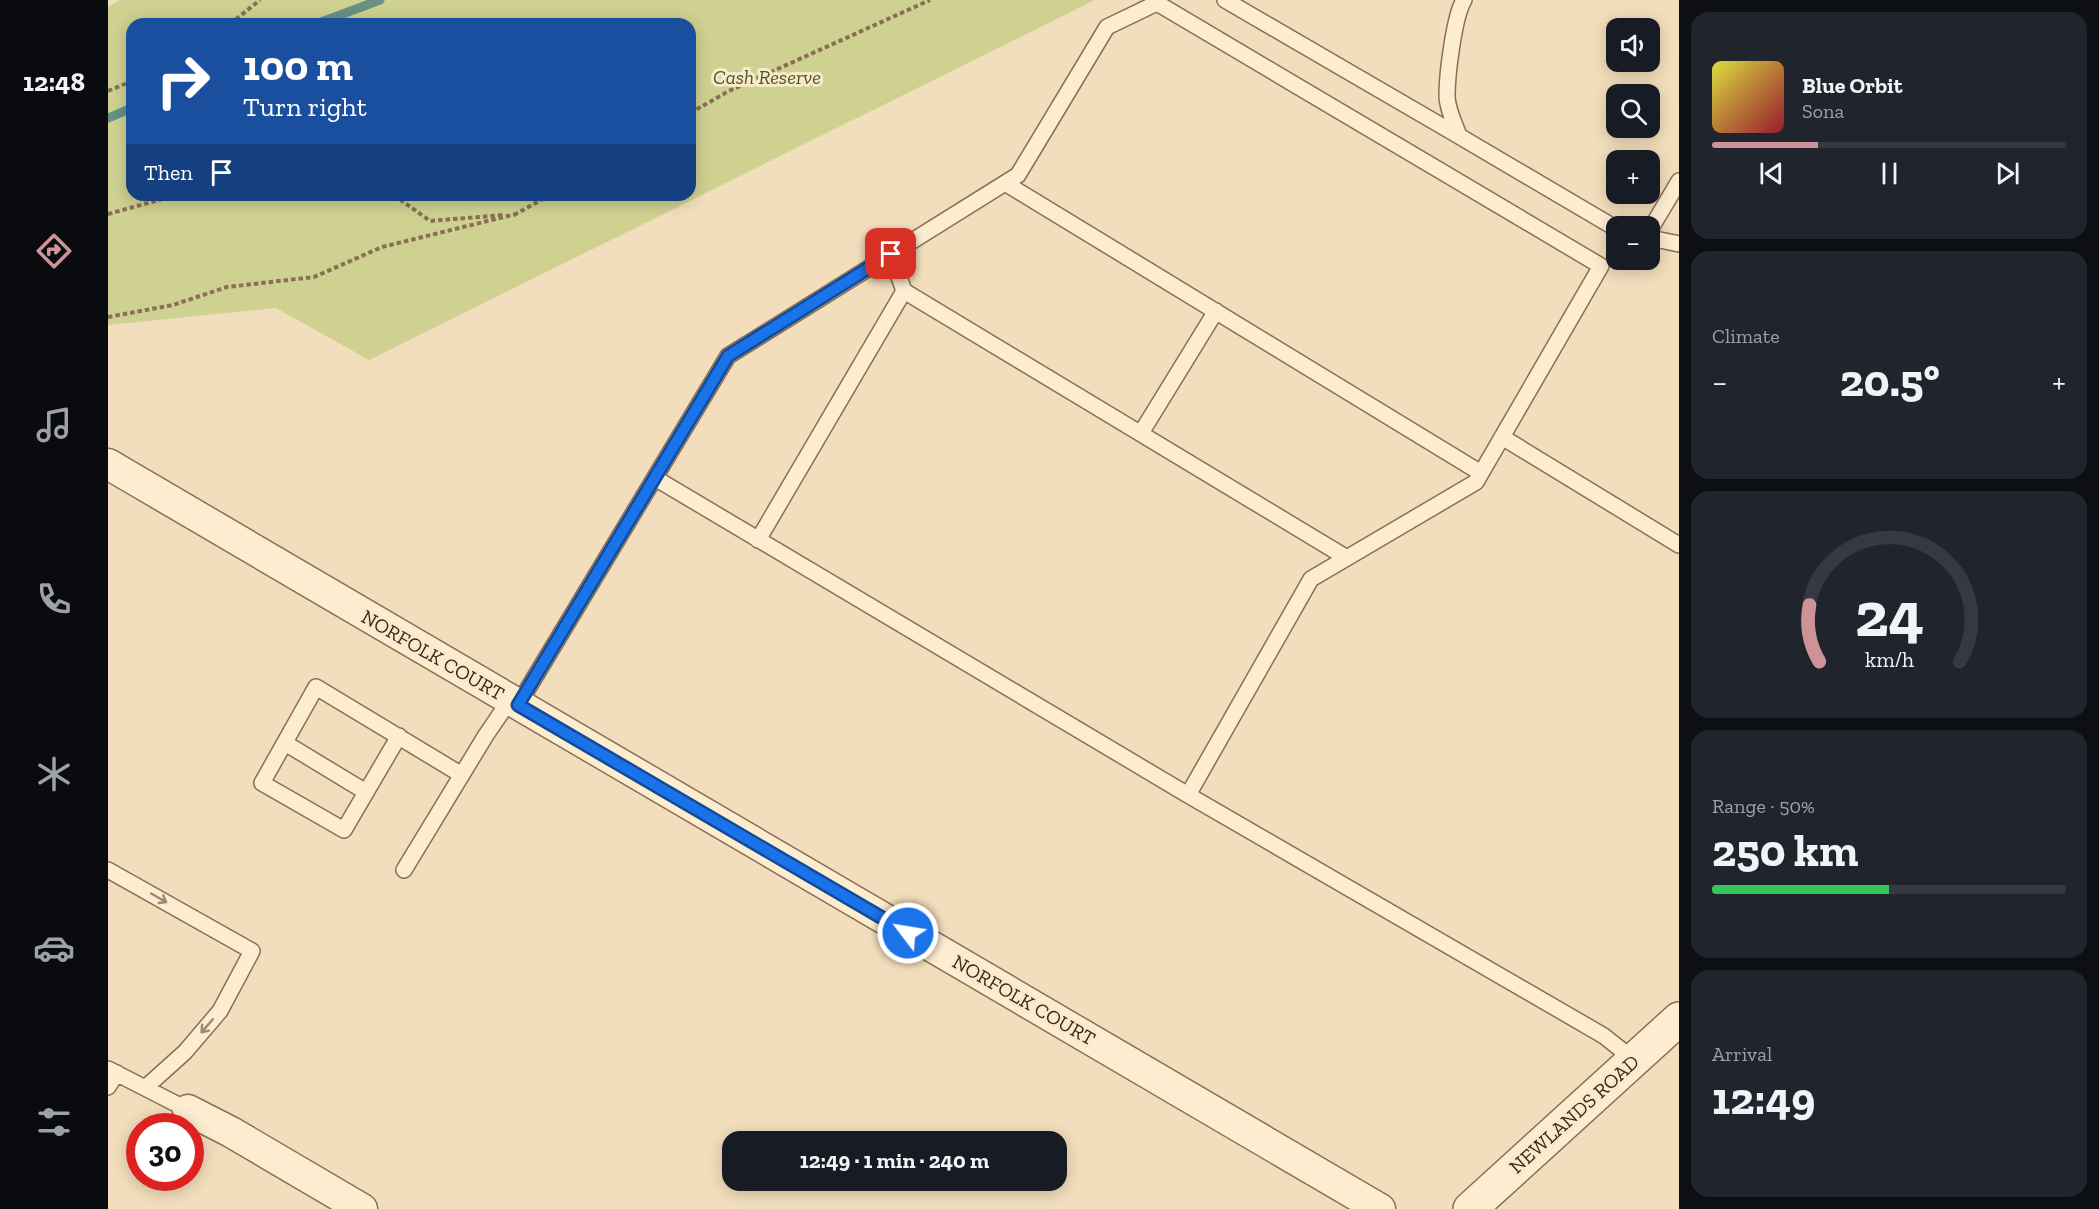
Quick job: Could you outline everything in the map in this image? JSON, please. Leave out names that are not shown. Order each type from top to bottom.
[{"type":"street","name":"NORFOLK COURT","points":[[108,464],[1380,1209]]},
{"type":"street","name":"NEWLANDS ROAD","points":[[1470,1209],[1679,1019]]},
{"type":"street","points":[[188,1110],[231,1132],[362,1209]]},
{"type":"lane","points":[[1225,0],[1606,223]]},
{"type":"lane","points":[[1459,136],[1447,98],[1452,49],[1460,6],[1464,0]]},
{"type":"lane","points":[[404,870],[462,775],[514,702],[655,478],[728,356],[1018,175],[1107,27],[1157,3],[1601,266],[1476,482],[1311,579],[1188,795]]},
{"type":"lane","points":[[1658,216],[1679,181]]},
{"type":"lane","points":[[1005,183],[1481,473]]},
{"type":"lane","points":[[1660,240],[1679,244]]},
{"type":"lane","points":[[891,254],[904,291],[1347,558]]},
{"type":"lane","points":[[758,540],[904,291]]},
{"type":"lane","points":[[1141,433],[1216,311]]},
{"type":"lane","points":[[1502,437],[1679,545]]},
{"type":"lane","points":[[655,478],[1188,795],[1604,1036],[1634,1060]]},
{"type":"lane","points":[[399,736],[344,830],[262,783],[316,687],[399,736],[462,775]]},
{"type":"lane","points":[[285,743],[366,792]]},
{"type":"lane","points":[[108,870],[252,951],[220,1011],[185,1052],[145,1088]]},
{"type":"lane","points":[[108,1087],[112,1071],[188,1110]]},
{"type":"path","points":[[238,18],[260,0]]},
{"type":"path","points":[[696,110],[729,91],[930,0]]},
{"type":"path","points":[[108,91],[126,84]]},
{"type":"path","points":[[108,214],[155,201]]},
{"type":"path","points":[[402,201],[430,221],[516,214]]},
{"type":"path","points":[[108,317],[173,305],[227,287],[314,277],[382,247],[516,214],[539,201]]},
{"type":"green space","name":"Cash Reserve","points":[[120,0],[1095,0],[696,198],[696,18],[126,18],[126,201],[690,201],[369,360],[276,308],[108,325],[108,7]]},
{"type":"waterway","points":[[332,18],[380,0]]},
{"type":"waterway","points":[[108,118],[126,110]]},
{"type":"route","points":[[891,254],[728,356],[518,705],[908,933]]}]
